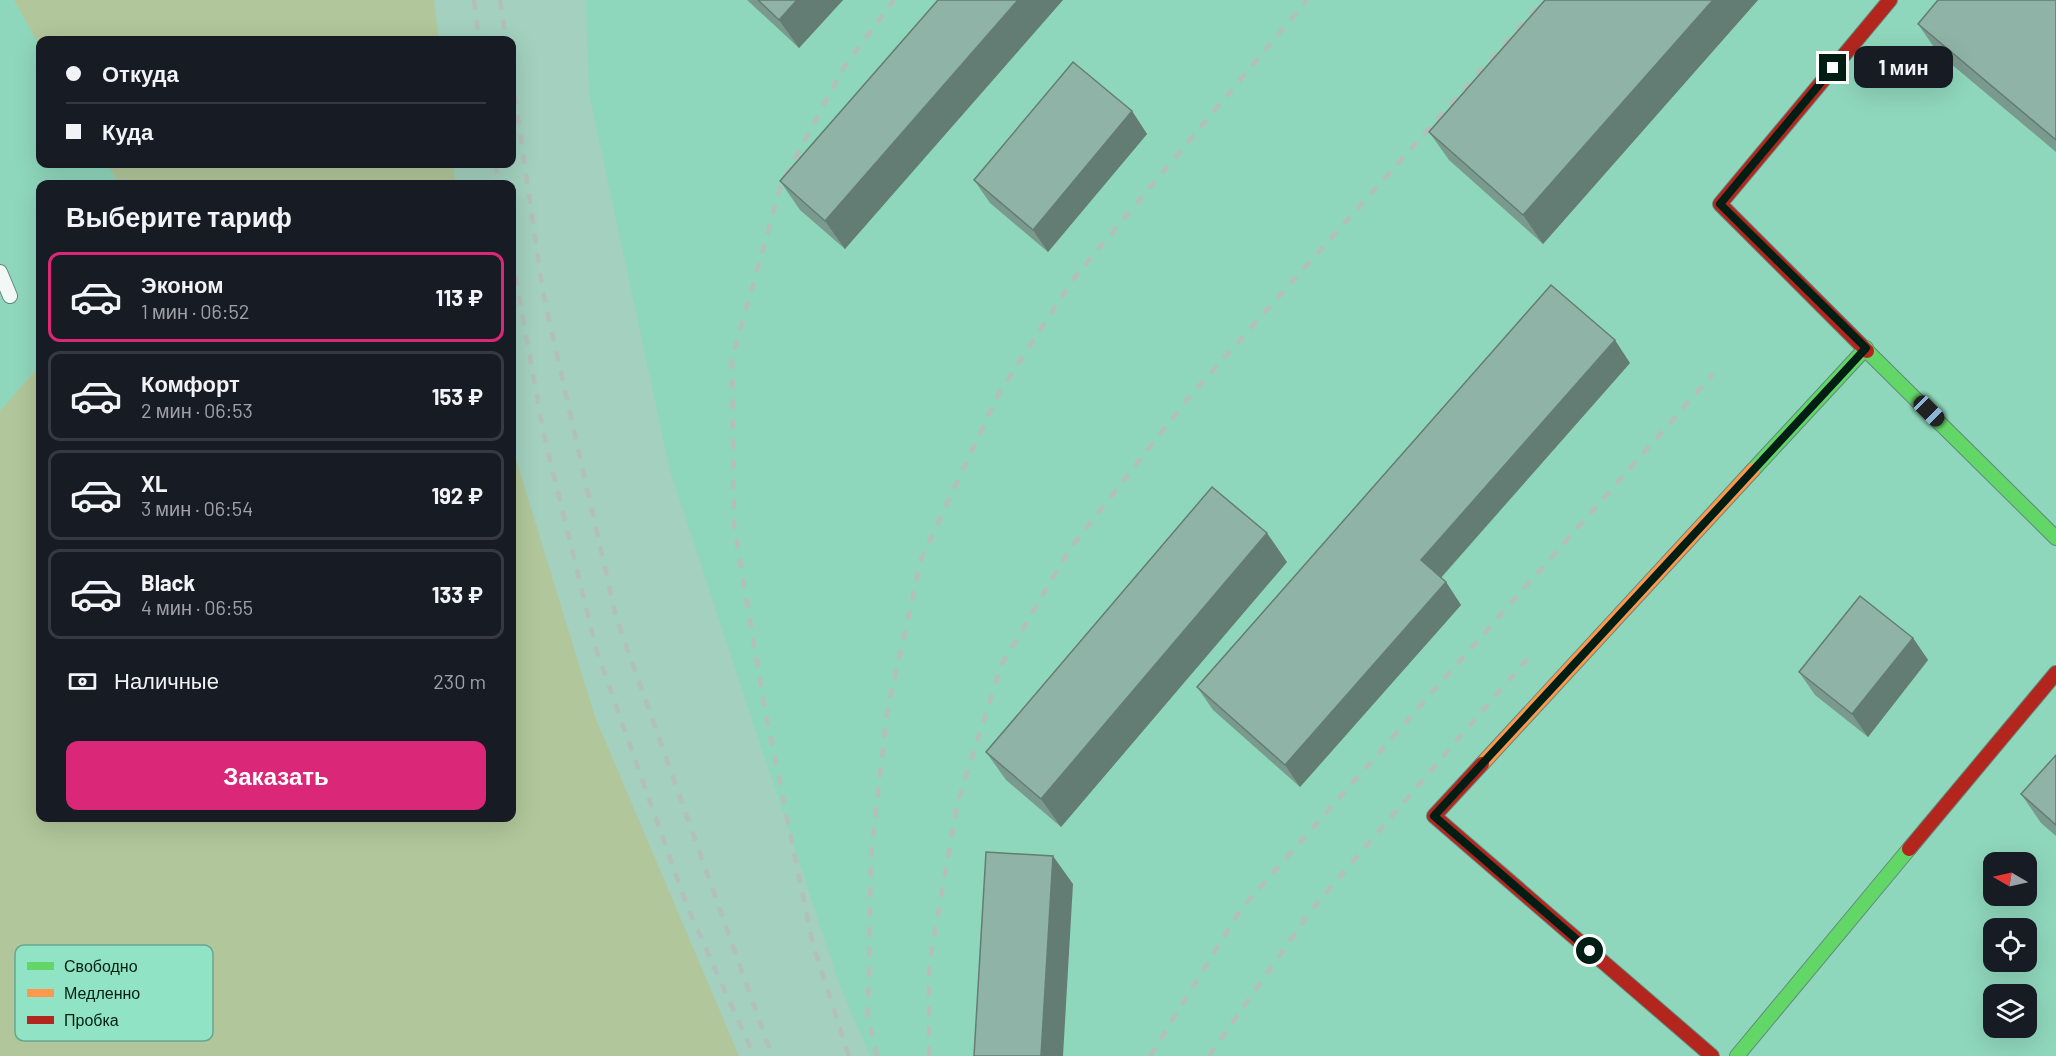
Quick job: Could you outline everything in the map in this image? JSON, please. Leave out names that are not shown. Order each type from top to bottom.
[{"type":"street","points":[[1890,0],[1720,204],[2056,538]]},
{"type":"street","points":[[1712,1056],[1434,816],[1866,348]]},
{"type":"street","points":[[1737,1056],[2056,673]]},
{"type":"lane","points":[[0,272],[10,297]]},
{"type":"shaded area","points":[[0,0],[14,0],[36,40],[36,168],[109,168],[117,180],[36,180],[36,370],[0,411]]},
{"type":"shaded area","points":[[14,0],[434,0],[438,36],[36,36],[36,40]]},
{"type":"shaded area","points":[[586,0],[2056,0],[2056,1056],[870,1056],[840,986],[670,471],[589,93]]},
{"type":"shaded area","points":[[109,168],[454,168],[455,180],[117,180]]},
{"type":"shaded area","points":[[36,370],[36,822],[516,822],[516,459],[595,717],[739,1056],[0,1056],[0,411]]},
{"type":"building","points":[[758,0],[797,0],[779,20]]},
{"type":"building","points":[[938,0],[1018,0],[825,221],[780,181]]},
{"type":"building","points":[[1545,0],[1713,0],[1523,215],[1429,132]]},
{"type":"building","points":[[1938,0],[2056,0],[2056,140],[1918,24]]},
{"type":"building","points":[[1073,62],[1132,111],[1033,230],[974,180]]},
{"type":"building","points":[[1551,285],[1615,340],[1421,560],[1446,582],[1285,765],[1197,687]]},
{"type":"building","points":[[1212,487],[1267,533],[1041,799],[986,752]]},
{"type":"building","points":[[1860,596],[1913,638],[1852,714],[1799,672]]},
{"type":"building","points":[[2056,755],[2056,825],[2021,794]]},
{"type":"building","points":[[986,852],[1053,856],[1041,1056],[974,1056]]},
{"type":"railway","points":[[474,0],[478,36]]},
{"type":"railway","points":[[500,0],[505,36]]},
{"type":"railway","points":[[849,1056],[813,945],[765,710],[734,526],[732,359],[781,185],[844,67],[894,0]]},
{"type":"railway","points":[[877,1056],[868,1016],[871,855],[887,712],[921,559],[999,393],[1074,278],[1307,0]]},
{"type":"railway","points":[[929,1056],[929,965],[958,801],[1001,666],[1069,550],[1189,397],[1544,0]]},
{"type":"railway","points":[[516,103],[543,293],[616,617],[772,1056]]},
{"type":"railway","points":[[496,168],[498,180]]},
{"type":"railway","points":[[516,279],[543,431],[597,652],[687,906],[754,1056]]},
{"type":"railway","points":[[1150,1056],[1241,909],[1713,374]]},
{"type":"railway","points":[[1209,1056],[1312,909],[1533,652]]},
{"type":"traffic: fast","points":[[1753,470],[1866,348]]},
{"type":"traffic: fast","points":[[1867,351],[2056,538]]},
{"type":"traffic: fast","points":[[1737,1056],[1909,849]]},
{"type":"traffic: slow","points":[[1482,764],[1753,470]]},
{"type":"traffic: jam","points":[[1867,351],[1720,204],[1890,0]]},
{"type":"traffic: jam","points":[[1909,849],[2056,673]]},
{"type":"traffic: jam","points":[[1482,764],[1434,816],[1712,1056]]},
{"type":"route","points":[[1590,951],[1434,816],[1866,348],[1720,204],[1833,68]]}]
